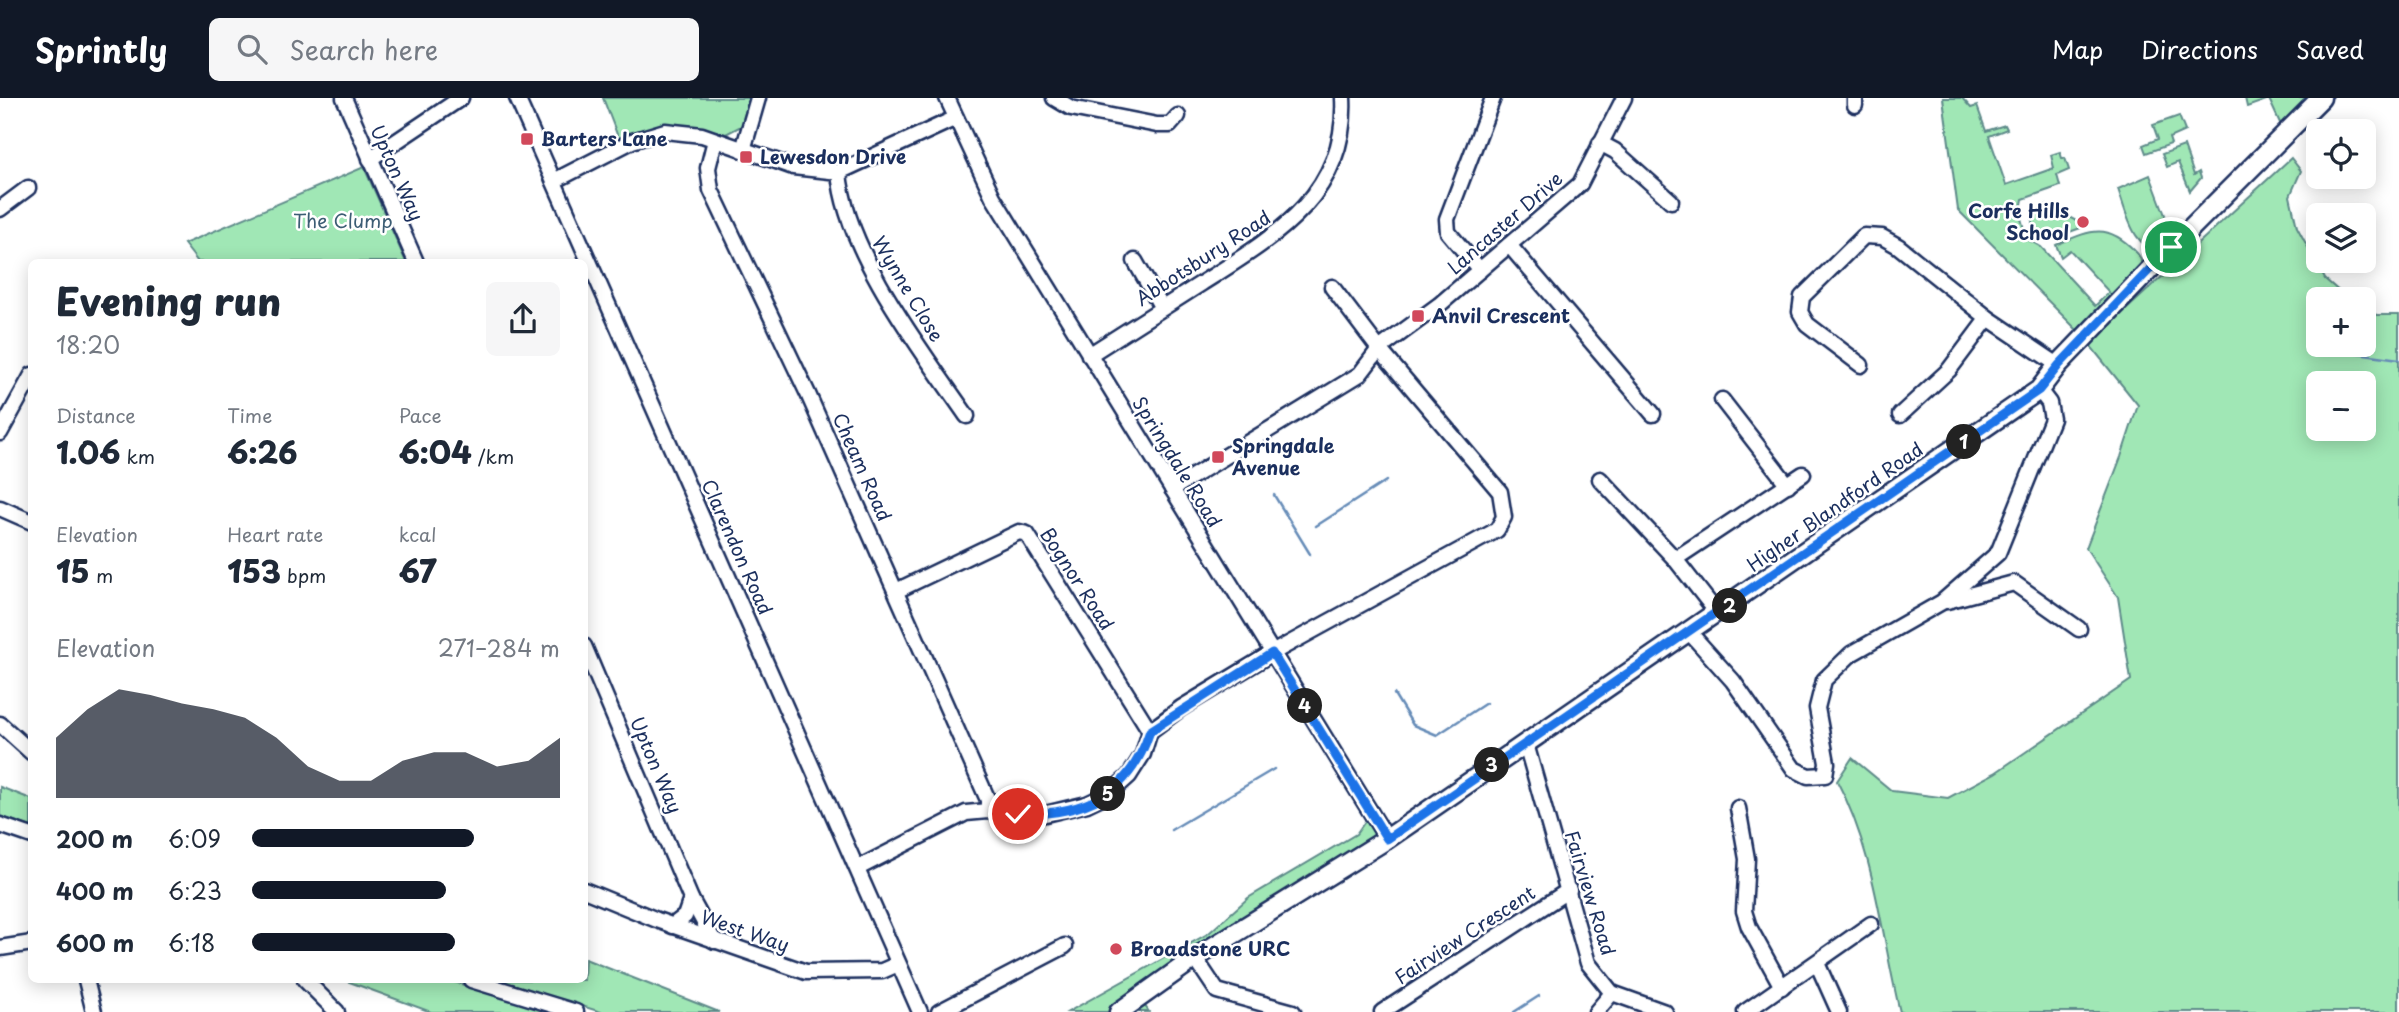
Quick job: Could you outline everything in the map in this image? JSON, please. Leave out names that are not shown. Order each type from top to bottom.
[{"type":"main road","name":"Higher Blandford Road","points":[[1120,1012],[1195,958],[1387,839],[1690,634],[2039,390],[2155,263],[2321,98]]},
{"type":"street","name":"Upton Way","points":[[344,98],[415,259]]},
{"type":"street","points":[[370,159],[461,98]]},
{"type":"street","name":"Clarendon Road","points":[[517,98],[920,1012]]},
{"type":"street","points":[[743,150],[758,98]]},
{"type":"street","name":"Springdale Road","points":[[947,98],[993,197],[1387,839]]},
{"type":"street","points":[[1054,98],[1071,108],[1157,125],[1170,125],[1178,116]]},
{"type":"street","name":"Abbotsbury Road","points":[[1089,355],[1283,231],[1303,210],[1332,163],[1342,127],[1343,98]]},
{"type":"street","points":[[1480,270],[1448,232],[1447,219],[1493,98]]},
{"type":"street","name":"Lancaster Drive","points":[[1379,349],[1480,270],[1580,184],[1624,98]]},
{"type":"street","points":[[554,181],[632,141],[665,131],[686,131],[793,167],[839,172],[956,118]]},
{"type":"street","name":"Cheam Road","points":[[715,140],[708,168],[711,190],[896,591],[988,800],[988,811]]},
{"type":"street","points":[[1601,143],[1615,151],[1671,201]]},
{"type":"street","name":"Wynne Close","points":[[839,172],[841,194],[857,242],[916,342],[967,416]]},
{"type":"street","points":[[0,209],[26,188]]},
{"type":"street","points":[[1861,365],[1841,356],[1807,324],[1800,312],[1802,297],[1864,236],[1882,237],[1898,246],[1988,318],[2059,365]]},
{"type":"street","points":[[1509,245],[1653,414]]},
{"type":"street","points":[[1135,261],[1162,308]]},
{"type":"street","points":[[858,868],[966,813],[988,811],[1041,815],[1087,804],[1110,793],[1129,776],[1143,754],[1150,731],[1272,653],[1497,530],[1504,517],[1500,492],[1379,349],[1332,287]]},
{"type":"street","points":[[1900,415],[1909,400],[1949,370],[1988,318]]},
{"type":"street","points":[[1172,489],[1360,374],[1379,349]]},
{"type":"street","points":[[0,433],[28,383]]},
{"type":"street","points":[[1690,634],[1733,681],[1786,760],[1799,773],[1817,778],[1825,775],[1827,769],[1817,708],[1824,680],[1850,654],[1942,602],[1998,552],[2052,419],[2049,403],[2039,390]]},
{"type":"street","points":[[1722,400],[1787,485]]},
{"type":"street","points":[[1675,558],[1803,474]]},
{"type":"street","points":[[1600,479],[1675,558],[1718,614]]},
{"type":"street","points":[[0,508],[28,520]]},
{"type":"street","name":"Bognor Road","points":[[896,591],[1019,532],[1027,534],[1150,731]]},
{"type":"street","points":[[1942,602],[2014,583],[2078,629]]},
{"type":"street","name":"Upton Way","points":[[588,655],[691,899],[715,941]]},
{"type":"street","points":[[0,724],[28,749]]},
{"type":"street","name":"Fairview Road","points":[[1526,744],[1588,963],[1612,993]]},
{"type":"street","points":[[1738,808],[1746,859],[1744,911],[1749,927],[1782,986]]},
{"type":"street","points":[[0,825],[28,835]]},
{"type":"street","name":"Fairview Crescent","points":[[1389,1010],[1569,890]]},
{"type":"street","name":"West Way","points":[[588,892],[672,926],[806,972],[882,971],[898,964]]},
{"type":"street","points":[[672,926],[685,916],[691,899]]},
{"type":"street","points":[[1745,1012],[1871,924]]},
{"type":"street","points":[[0,948],[28,944]]},
{"type":"street","points":[[939,1012],[1065,946]]},
{"type":"street","points":[[1195,958],[1217,991],[1293,1012]]},
{"type":"street","points":[[1817,963],[1839,1012]]},
{"type":"street","points":[[87,983],[94,1012]]},
{"type":"street","points":[[309,983],[332,1010]]},
{"type":"street","points":[[481,983],[576,1012]]},
{"type":"street","points":[[1596,1012],[1612,993],[1665,1012]]},
{"type":"green space","points":[[603,98],[752,98],[747,123],[726,134],[698,127],[672,125],[647,130],[620,142]]},
{"type":"green space","points":[[1943,98],[1962,98],[1971,108],[1977,106],[1986,131],[2005,125],[2007,129],[1989,136],[2006,185],[2054,168],[2051,155],[2060,152],[2062,158],[2065,158],[2069,170],[2057,175],[2060,186],[2023,199],[2020,215],[2027,239],[2041,247],[2095,306],[2109,292],[2070,250],[2061,257],[2056,245],[2088,233],[2106,232],[2115,235],[2139,255],[2139,270],[2079,332],[1958,210]]},
{"type":"green space","points":[[2245,98],[2312,98],[2285,134],[2269,99],[2247,107]]},
{"type":"green space","points":[[2179,116],[2185,131],[2169,138],[2171,144],[2146,153],[2143,145],[2158,139],[2153,125]]},
{"type":"green space","points":[[2184,146],[2194,175],[2199,172],[2201,178],[2190,191],[2178,162],[2167,167],[2162,154]]},
{"type":"green space","points":[[2291,158],[2301,171],[2290,196],[2297,227],[2306,244],[2306,273],[2322,273],[2334,287],[2306,287],[2306,357],[2376,357],[2376,315],[2399,315],[2399,1012],[1900,1012],[1869,865],[1850,808],[1837,781],[1852,758],[1892,791],[1948,798],[1995,773],[2131,680],[2118,597],[2086,548],[2138,405],[2089,344]]},
{"type":"green space","name":"The Clump","points":[[364,167],[405,259],[196,259],[184,244]]},
{"type":"green space","points":[[2150,175],[2168,223],[2174,221],[2184,234],[2166,247],[2155,249],[2146,246],[2133,230],[2118,189]]},
{"type":"green space","points":[[2046,205],[2086,226],[2053,238],[2040,237],[2032,223],[2033,214]]},
{"type":"green space","points":[[0,787],[28,798],[28,826],[0,816]]},
{"type":"green space","points":[[1366,820],[1375,832],[1367,846],[1137,994],[1149,1012],[1068,1012],[1209,933],[1248,898],[1356,834]]},
{"type":"green space","points":[[588,960],[719,1012],[601,1012],[509,983],[588,983]]},
{"type":"green space","points":[[352,983],[458,983],[550,1012],[431,1012]]},
{"type":"waterway","points":[[2376,356],[2399,359]]},
{"type":"waterway","points":[[1316,526],[1386,481]]},
{"type":"waterway","points":[[1274,495],[1310,554]]},
{"type":"waterway","points":[[1394,694],[1413,725],[1437,735],[1486,703]]},
{"type":"waterway","points":[[1171,830],[1274,769]]},
{"type":"waterway","points":[[1514,1012],[1539,996]]},
{"type":"place","name":"Barters Lane","points":[[527,139]]},
{"type":"place","name":"Lewesdon Drive","points":[[746,157]]},
{"type":"place","name":"Corfe Hills School","points":[[2083,222]]},
{"type":"place","name":"Anvil Crescent","points":[[1418,316]]},
{"type":"place","name":"Springdale Avenue","points":[[1218,457]]},
{"type":"place","name":"Broadstone URC","points":[[1116,949]]},
{"type":"route","points":[[1018,814],[1041,815],[1087,804],[1110,793],[1129,776],[1143,754],[1150,731],[1181,708],[1272,653],[1387,839],[1492,765],[1718,614],[2039,390],[2059,365],[2171,247]]}]
